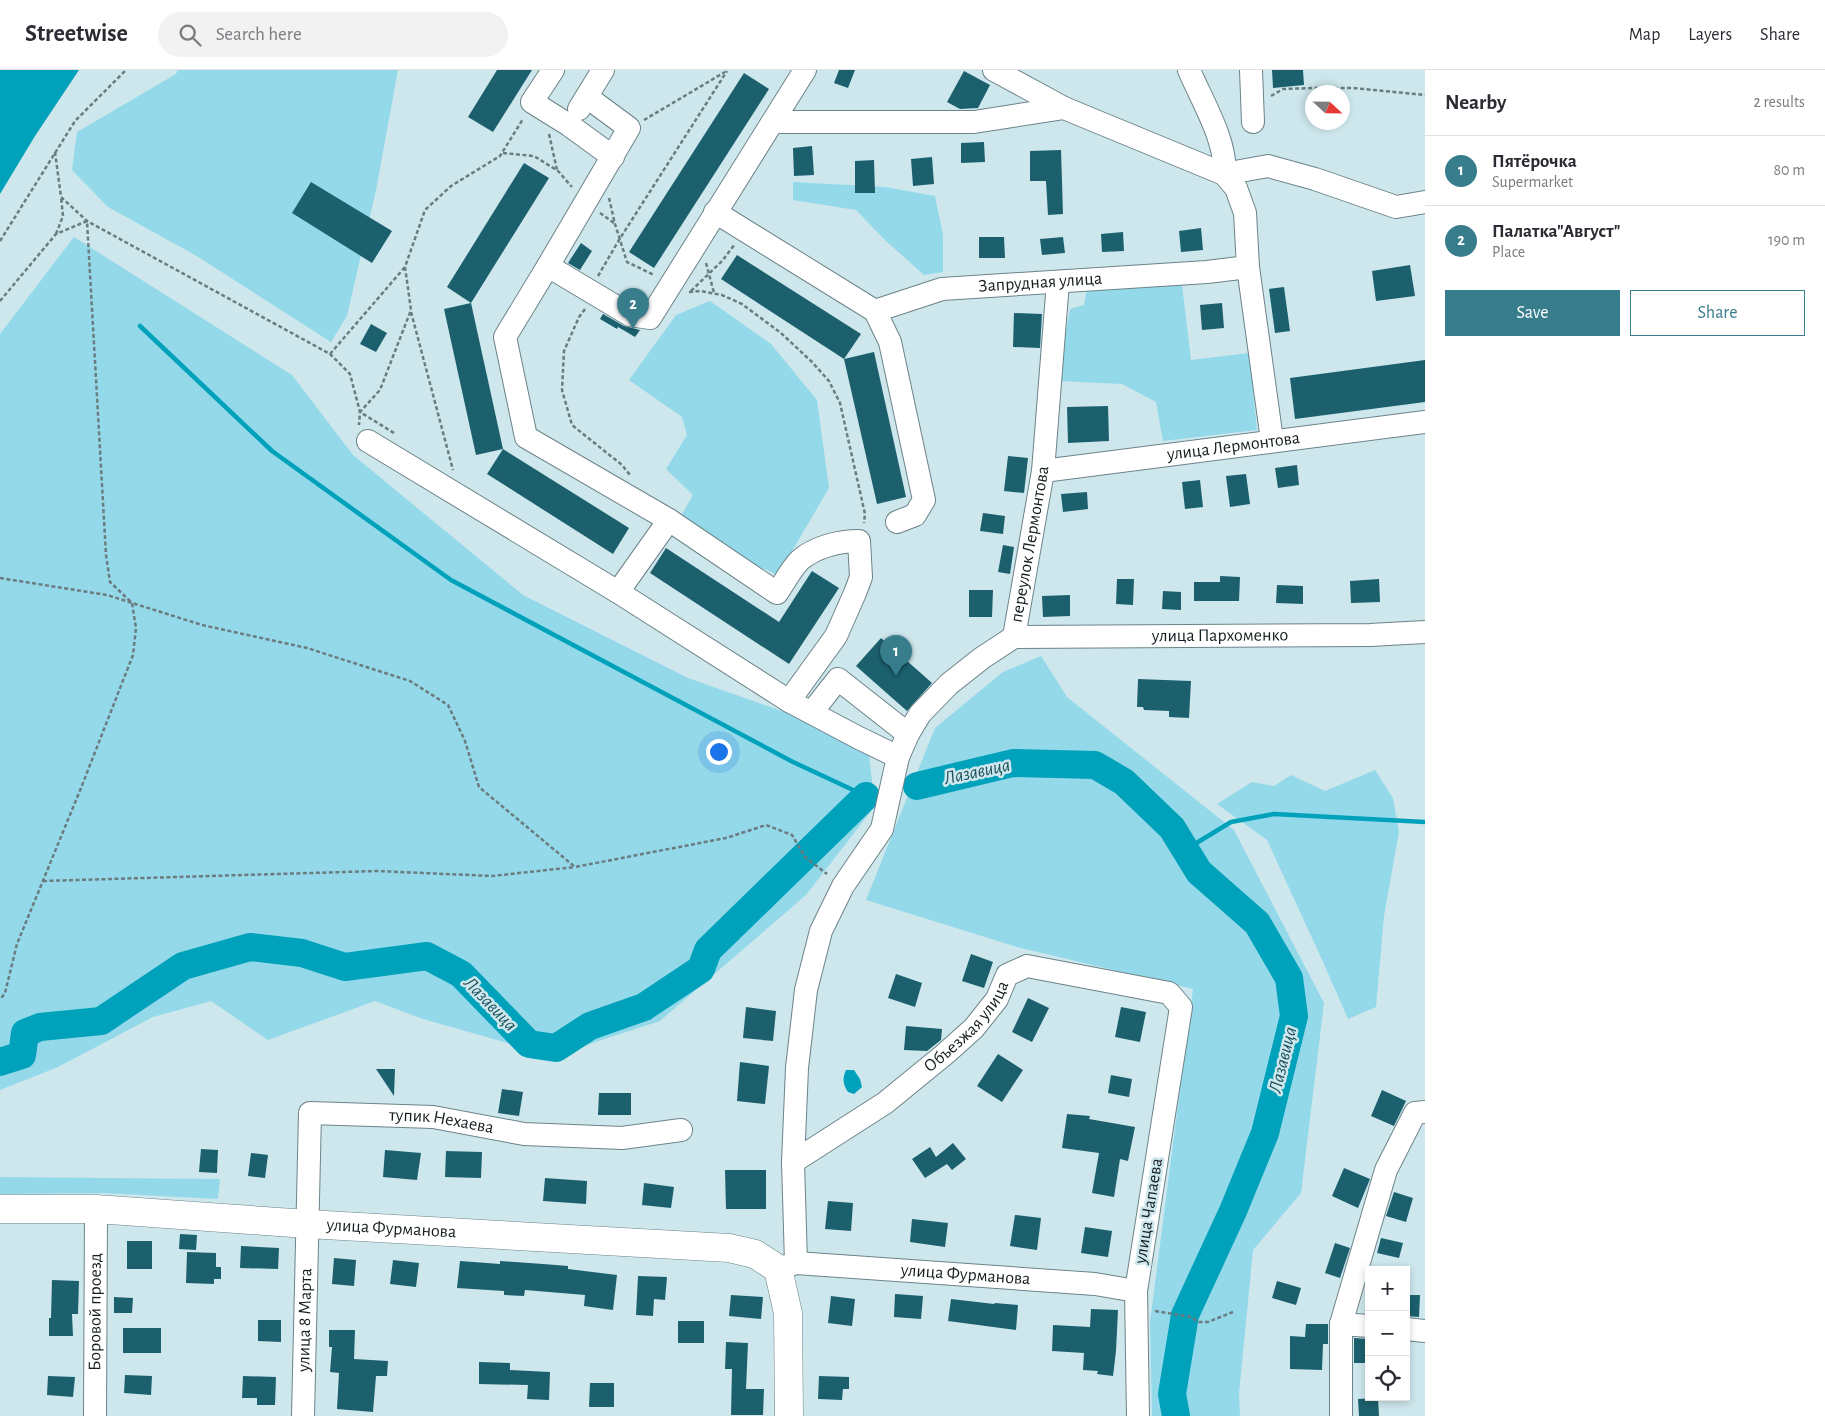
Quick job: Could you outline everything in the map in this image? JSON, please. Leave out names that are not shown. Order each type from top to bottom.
[{"type":"main road","name":"улица Фурманова","points":[[0,1209],[96,1209],[307,1224],[729,1248],[756,1254],[787,1266]]},
{"type":"main road","points":[[787,1266],[789,1416]]},
{"type":"street","points":[[553,70],[537,105],[569,125],[609,164]]},
{"type":"street","points":[[569,125],[603,70]]},
{"type":"street","points":[[548,266],[630,314],[650,318],[658,304],[683,284],[694,245],[805,70]]},
{"type":"street","points":[[994,70],[1064,108],[1224,174],[1236,188],[1245,213],[1248,267],[1272,440]]},
{"type":"street","points":[[1189,70],[1222,145],[1225,165],[1224,174]]},
{"type":"street","points":[[1251,70],[1253,122]]},
{"type":"street","points":[[587,97],[630,128],[505,337],[526,436],[669,520],[777,593],[799,561],[815,551],[843,541],[859,541],[861,576],[848,611],[836,636],[789,700]]},
{"type":"street","points":[[773,122],[974,122],[1064,108]]},
{"type":"street","points":[[1224,174],[1268,166],[1315,179],[1396,207],[1425,202]]},
{"type":"street","points":[[715,212],[875,311],[890,342],[924,500],[915,515],[897,522]]},
{"type":"street","name":"Запрудная улица","points":[[875,311],[942,289],[1207,272],[1248,267]]},
{"type":"street","name":"переулок Лермонтова","points":[[787,1266],[797,1068],[806,990],[821,931],[843,886],[882,829],[898,757],[908,734],[920,714],[949,684],[982,658],[1014,637],[1043,471],[1058,282]]},
{"type":"street","name":"улица Лермонтова","points":[[1043,471],[1272,440],[1425,422]]},
{"type":"street","points":[[368,441],[618,592],[789,700],[898,757]]},
{"type":"street","points":[[618,592],[669,520]]},
{"type":"street","name":"улица Пархоменко","points":[[1014,637],[1370,635],[1425,632]]},
{"type":"street","points":[[812,712],[838,679],[908,734]]},
{"type":"street","name":"Объезжая улица","points":[[793,1162],[885,1102],[945,1054],[974,1028],[996,999],[1006,975],[1027,966],[1169,993],[1181,1008]]},
{"type":"street","name":"улица Чапаева","points":[[1138,1416],[1136,1291],[1181,1008]]},
{"type":"street","name":"тупик Нехаева","points":[[307,1224],[310,1113],[433,1117],[524,1134],[583,1137],[622,1138],[681,1130]]},
{"type":"street","points":[[1341,1416],[1341,1324],[1386,1170],[1420,1113]]},
{"type":"street","name":"Боровой проезд","points":[[95,1416],[96,1209]]},
{"type":"street","name":"улица 8 Марта","points":[[303,1416],[307,1224]]},
{"type":"street","name":"улица Фурманова","points":[[787,1266],[1095,1284],[1136,1291]]},
{"type":"street","points":[[1341,1324],[1365,1326]]},
{"type":"street","points":[[1410,1329],[1425,1331]]},
{"type":"path","points":[[0,241],[74,121],[126,70]]},
{"type":"path","points":[[630,128],[727,70]]},
{"type":"path","points":[[633,478],[622,465],[572,425],[562,390],[564,351],[579,317],[619,240],[727,70]]},
{"type":"path","points":[[1270,97],[1283,89],[1313,88],[1353,88],[1425,95]]},
{"type":"path","points":[[330,354],[405,267],[425,210],[451,186],[503,153],[537,105]]},
{"type":"path","points":[[537,105],[558,171],[568,184],[587,201]]},
{"type":"path","points":[[0,301],[56,234],[63,216],[55,152]]},
{"type":"path","points":[[503,153],[534,156],[558,171]]},
{"type":"path","points":[[609,164],[619,240],[627,262],[652,275],[722,295],[742,304],[765,321],[812,362],[829,381],[840,403],[865,514],[863,530],[859,541]]},
{"type":"path","points":[[61,198],[87,221],[330,354],[350,374],[360,412],[359,429],[368,441]]},
{"type":"path","points":[[56,234],[87,221]]},
{"type":"path","points":[[0,1000],[5,993],[17,944],[134,655],[136,628],[132,603],[110,582],[106,555],[87,221]]},
{"type":"path","points":[[658,304],[683,284],[708,273],[722,261],[740,238],[749,233]]},
{"type":"path","points":[[694,245],[704,256],[714,293]]},
{"type":"path","points":[[405,267],[411,310],[453,470]]},
{"type":"path","points":[[360,412],[380,390],[411,310]]},
{"type":"path","points":[[0,578],[107,595],[202,625],[307,648],[410,681],[448,706],[465,740],[479,787],[576,867]]},
{"type":"path","points":[[42,880],[377,871],[492,876],[576,867],[726,838],[766,826],[792,835],[805,857],[843,886]]},
{"type":"path","points":[[1176,1314],[1191,1317],[1199,1322],[1208,1322],[1233,1312]]},
{"type":"shaded area","points":[[0,70],[79,70],[35,136],[0,194]]},
{"type":"shaded area","points":[[178,70],[398,70],[376,190],[347,316],[331,342],[195,255],[108,207],[72,170],[77,132],[176,74]]},
{"type":"shaded area","points":[[793,182],[885,187],[935,196],[943,235],[943,272],[924,275],[885,240],[856,210],[793,200]]},
{"type":"shaded area","points":[[74,237],[292,375],[353,455],[523,595],[688,678],[799,717],[869,755],[875,806],[806,895],[660,1021],[553,1056],[423,1019],[375,1001],[268,1040],[211,1001],[153,1017],[58,1067],[0,1090],[0,334]]},
{"type":"shaded area","points":[[1182,285],[1191,360],[1249,353],[1257,430],[1163,441],[1156,402],[1122,384],[1057,381],[1070,309],[1084,305],[1087,289]]},
{"type":"shaded area","points":[[710,301],[771,344],[817,400],[829,488],[778,575],[751,563],[681,516],[693,495],[666,469],[687,435],[682,417],[629,380],[676,315]]},
{"type":"shaded area","points":[[1041,656],[1067,697],[1234,830],[1324,1003],[1301,1193],[1253,1250],[1239,1394],[1240,1416],[1152,1416],[1150,1322],[1193,989],[1017,947],[866,900],[935,728],[1003,672]]},
{"type":"shaded area","points":[[1375,770],[1393,798],[1399,832],[1384,916],[1376,1007],[1348,1019],[1267,840],[1217,804],[1252,782],[1274,786],[1291,775],[1325,791]]},
{"type":"shaded area","points":[[846,1070],[854,1070],[860,1079],[862,1087],[854,1094],[848,1092],[844,1084]]},
{"type":"shaded area","points":[[0,1177],[220,1179],[218,1199],[102,1193],[0,1194]]},
{"type":"building","points":[[497,70],[532,70],[493,132],[468,117]]},
{"type":"building","points":[[839,70],[855,70],[848,88],[834,83]]},
{"type":"building","points":[[1272,70],[1303,70],[1304,85],[1273,88]]},
{"type":"building","points":[[964,71],[990,85],[978,108],[960,109],[947,102]]},
{"type":"building","points":[[744,73],[769,89],[654,268],[629,252]]},
{"type":"building","points":[[984,142],[985,162],[961,163],[961,143]]},
{"type":"building","points":[[812,146],[814,175],[794,176],[793,148]]},
{"type":"building","points":[[1061,150],[1063,214],[1048,215],[1046,181],[1030,181],[1030,151]]},
{"type":"building","points":[[932,157],[934,184],[913,186],[911,159]]},
{"type":"building","points":[[874,160],[875,193],[855,193],[855,161]]},
{"type":"building","points":[[524,163],[549,178],[471,303],[447,287]]},
{"type":"building","points":[[311,182],[392,231],[372,263],[292,213]]},
{"type":"building","points":[[1201,228],[1203,250],[1181,252],[1179,231]]},
{"type":"building","points":[[1123,232],[1124,251],[1102,252],[1101,234]]},
{"type":"building","points":[[979,237],[1004,237],[1005,258],[979,258]]},
{"type":"building","points":[[1063,237],[1065,253],[1042,255],[1040,239]]},
{"type":"building","points":[[581,243],[592,251],[580,270],[568,263]]},
{"type":"building","points":[[737,255],[861,334],[844,359],[721,279]]},
{"type":"building","points":[[1410,265],[1415,296],[1376,301],[1372,271]]},
{"type":"building","points":[[1284,287],[1290,331],[1275,333],[1269,289]]},
{"type":"building","points":[[471,303],[503,449],[476,455],[444,309]]},
{"type":"building","points":[[1222,303],[1224,328],[1202,330],[1200,305]]},
{"type":"building","points":[[1014,313],[1042,314],[1040,348],[1013,347]]},
{"type":"building","points":[[603,314],[624,326],[640,330],[635,337],[600,319]]},
{"type":"building","points":[[371,324],[387,333],[376,352],[360,344]]},
{"type":"building","points":[[874,352],[906,497],[877,504],[844,359]]},
{"type":"building","points":[[1425,360],[1425,402],[1295,419],[1290,378]]},
{"type":"building","points":[[1108,406],[1109,441],[1068,443],[1067,407]]},
{"type":"building","points":[[503,449],[629,528],[613,554],[487,474]]},
{"type":"building","points":[[1008,456],[1028,458],[1024,493],[1004,491]]},
{"type":"building","points":[[1297,465],[1299,485],[1278,488],[1275,468]]},
{"type":"building","points":[[1246,474],[1250,504],[1230,507],[1226,476]]},
{"type":"building","points":[[1200,480],[1203,507],[1185,509],[1182,482]]},
{"type":"building","points":[[1087,492],[1088,509],[1063,512],[1061,494]]},
{"type":"building","points":[[983,513],[1005,516],[1003,534],[980,531]]},
{"type":"building","points":[[1003,545],[1014,547],[1010,574],[998,572]]},
{"type":"building","points":[[666,548],[779,622],[812,571],[839,588],[789,664],[650,573]]},
{"type":"building","points":[[1220,576],[1240,577],[1239,601],[1194,601],[1194,582],[1220,582]]},
{"type":"building","points":[[1117,579],[1134,579],[1133,605],[1116,604]]},
{"type":"building","points":[[1379,579],[1380,602],[1351,603],[1350,581]]},
{"type":"building","points":[[1277,585],[1303,586],[1303,604],[1276,603]]},
{"type":"building","points":[[969,590],[993,590],[992,617],[969,617]]},
{"type":"building","points":[[1163,591],[1181,592],[1181,610],[1162,609]]},
{"type":"building","points":[[1070,595],[1070,616],[1043,617],[1042,596]]},
{"type":"building","points":[[881,638],[932,683],[907,711],[856,666]]},
{"type":"building","points":[[1138,679],[1191,681],[1189,718],[1169,717],[1169,711],[1144,710],[1143,707],[1137,707]]},
{"type":"building","points":[[971,954],[993,962],[984,988],[962,981]]},
{"type":"building","points":[[896,974],[922,983],[915,1007],[888,998]]},
{"type":"building","points":[[1028,998],[1049,1008],[1032,1042],[1012,1032]]},
{"type":"building","points":[[746,1007],[776,1011],[773,1041],[743,1038]]},
{"type":"building","points":[[1121,1007],[1146,1012],[1140,1042],[1115,1037]]},
{"type":"building","points":[[906,1026],[942,1029],[941,1040],[927,1051],[904,1050]]},
{"type":"building","points":[[998,1054],[1023,1070],[1002,1102],[977,1086]]},
{"type":"building","points":[[740,1062],[769,1066],[765,1104],[737,1101]]},
{"type":"building","points":[[376,1069],[395,1069],[394,1096]]},
{"type":"building","points":[[1111,1075],[1132,1079],[1129,1097],[1108,1093]]},
{"type":"building","points":[[502,1089],[523,1092],[519,1116],[498,1113]]},
{"type":"building","points":[[1382,1090],[1406,1101],[1394,1126],[1371,1116]]},
{"type":"building","points":[[599,1093],[631,1093],[631,1115],[598,1115]]},
{"type":"building","points":[[1067,1114],[1090,1116],[1089,1119],[1135,1127],[1128,1161],[1120,1159],[1114,1197],[1092,1193],[1099,1153],[1062,1148]]},
{"type":"building","points":[[953,1143],[966,1159],[952,1170],[947,1164],[925,1178],[912,1159],[930,1147],[936,1157]]},
{"type":"building","points":[[201,1149],[218,1150],[217,1173],[199,1172]]},
{"type":"building","points":[[385,1150],[421,1153],[417,1180],[383,1177]]},
{"type":"building","points":[[446,1151],[482,1152],[481,1178],[445,1177]]},
{"type":"building","points":[[251,1153],[268,1155],[265,1178],[248,1176]]},
{"type":"building","points":[[1344,1168],[1370,1179],[1358,1208],[1332,1196]]},
{"type":"building","points":[[725,1170],[766,1170],[766,1209],[726,1209]]},
{"type":"building","points":[[545,1178],[587,1181],[586,1204],[543,1201]]},
{"type":"building","points":[[644,1183],[674,1187],[671,1208],[642,1205]]},
{"type":"building","points":[[1394,1192],[1413,1198],[1406,1222],[1386,1216]]},
{"type":"building","points":[[828,1201],[853,1203],[851,1231],[825,1229]]},
{"type":"building","points":[[1015,1215],[1041,1218],[1037,1250],[1010,1246]]},
{"type":"building","points":[[912,1219],[948,1223],[945,1247],[910,1242]]},
{"type":"building","points":[[1085,1227],[1112,1231],[1108,1257],[1081,1253]]},
{"type":"building","points":[[180,1234],[197,1235],[196,1250],[179,1249]]},
{"type":"building","points":[[1381,1238],[1403,1243],[1399,1258],[1377,1253]]},
{"type":"building","points":[[127,1241],[152,1241],[152,1269],[127,1269]]},
{"type":"building","points":[[1335,1243],[1350,1248],[1340,1278],[1325,1273]]},
{"type":"building","points":[[241,1246],[279,1248],[278,1269],[240,1268]]},
{"type":"building","points":[[187,1252],[216,1253],[216,1267],[221,1267],[221,1279],[214,1279],[214,1284],[186,1283]]},
{"type":"building","points":[[334,1258],[356,1260],[354,1286],[332,1284]]},
{"type":"building","points":[[393,1260],[419,1263],[416,1287],[390,1284]]},
{"type":"building","points":[[460,1261],[500,1264],[500,1261],[568,1266],[568,1269],[617,1275],[613,1310],[584,1306],[585,1295],[525,1290],[524,1296],[504,1295],[504,1291],[457,1288]]},
{"type":"building","points":[[638,1276],[667,1277],[665,1300],[654,1299],[653,1316],[636,1315]]},
{"type":"building","points":[[52,1280],[79,1281],[78,1314],[72,1314],[73,1336],[49,1336]]},
{"type":"building","points":[[1277,1281],[1301,1288],[1296,1305],[1272,1298]]},
{"type":"building","points":[[895,1294],[923,1296],[921,1319],[894,1317]]},
{"type":"building","points":[[731,1295],[763,1297],[761,1319],[729,1316]]},
{"type":"building","points":[[1410,1295],[1420,1295],[1419,1317],[1410,1316]]},
{"type":"building","points":[[831,1296],[855,1299],[852,1326],[828,1323]]},
{"type":"building","points":[[114,1297],[133,1298],[132,1313],[114,1313]]},
{"type":"building","points":[[951,1299],[1018,1305],[1016,1330],[948,1321]]},
{"type":"building","points":[[1091,1309],[1118,1310],[1113,1376],[1097,1374],[1098,1371],[1083,1370],[1084,1353],[1052,1351],[1053,1325],[1090,1327]]},
{"type":"building","points":[[258,1320],[281,1320],[281,1342],[258,1341]]},
{"type":"building","points":[[678,1321],[704,1321],[704,1343],[678,1343]]},
{"type":"building","points":[[1306,1324],[1328,1324],[1328,1344],[1323,1344],[1322,1370],[1290,1369],[1290,1336],[1305,1337]]},
{"type":"building","points":[[123,1328],[161,1328],[161,1353],[123,1353]]},
{"type":"building","points":[[329,1330],[355,1330],[354,1359],[388,1361],[387,1376],[376,1376],[373,1412],[337,1409],[339,1373],[330,1372],[332,1347],[329,1347]]},
{"type":"building","points":[[1354,1338],[1365,1339],[1365,1363],[1354,1363]]},
{"type":"building","points":[[726,1342],[748,1343],[746,1389],[764,1389],[763,1415],[731,1415],[732,1369],[725,1369]]},
{"type":"building","points":[[479,1362],[510,1363],[510,1370],[550,1372],[549,1400],[527,1399],[528,1385],[479,1384]]},
{"type":"building","points":[[125,1375],[152,1376],[151,1395],[124,1393]]},
{"type":"building","points":[[48,1376],[75,1377],[73,1397],[47,1395]]},
{"type":"building","points":[[243,1376],[276,1377],[275,1405],[257,1405],[257,1398],[242,1398]]},
{"type":"building","points":[[819,1376],[849,1377],[849,1389],[843,1389],[842,1400],[818,1399]]},
{"type":"building","points":[[590,1383],[614,1383],[614,1407],[589,1407]]},
{"type":"building","points":[[1358,1399],[1378,1401],[1379,1416],[1359,1416]]},
{"type":"waterway","points":[[140,326],[272,451],[451,580],[793,762],[866,796]]},
{"type":"waterway","name":"Лазавица","points":[[917,786],[1013,763],[1095,765],[1124,782],[1172,828],[1199,872],[1257,923],[1289,978],[1294,1016],[1265,1133],[1233,1211],[1185,1315],[1172,1394],[1176,1416]]},
{"type":"waterway","name":"Лазавица","points":[[0,1062],[22,1055],[25,1033],[40,1027],[101,1021],[183,966],[250,947],[302,953],[345,967],[427,956],[461,974],[529,1044],[556,1048],[590,1026],[644,1007],[701,969],[708,950],[866,796]]},
{"type":"waterway","points":[[1185,850],[1231,822],[1274,814],[1425,822]]},
{"type":"place","name":"Палатка\"Август\"","points":[[633,329]]},
{"type":"place","name":"Пятёрочка","points":[[896,676]]}]
